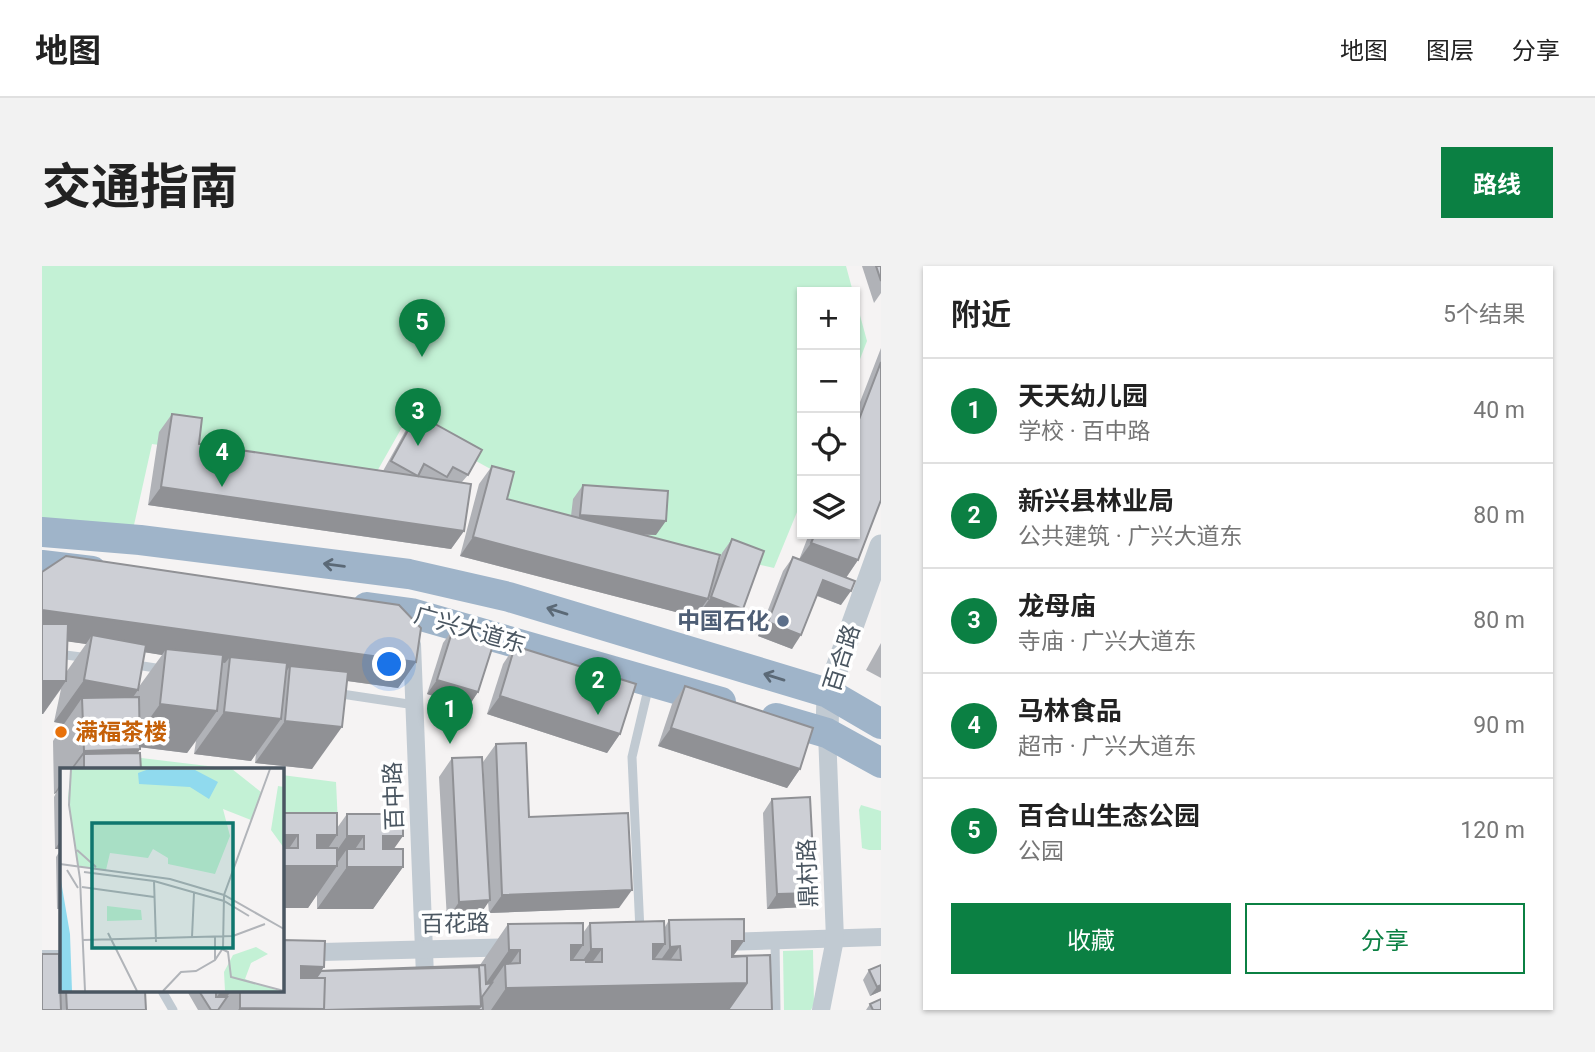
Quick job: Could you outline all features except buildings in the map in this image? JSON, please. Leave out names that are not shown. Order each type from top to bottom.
[{"type":"highway","points":[[42,512],[83,534]]},
{"type":"highway","name":"广兴大道东","points":[[42,532],[83,534],[409,574],[509,597],[828,693],[881,724]]},
{"type":"highway","points":[[50,570],[120,575]]},
{"type":"highway","name":"广兴大道东","points":[[342,604],[411,613],[827,733],[881,763]]},
{"type":"street","name":"百合路","points":[[827,733],[828,693],[881,546]]},
{"type":"street","name":"百中路","points":[[411,613],[425,976]]},
{"type":"street","name":"鼎村路","points":[[821,1010],[835,939],[827,733]]},
{"type":"street","points":[[708,942],[881,937]]},
{"type":"street","name":"百花路","points":[[284,953],[533,946]]},
{"type":"street","points":[[42,959],[60,959]]},
{"type":"lane","points":[[42,652],[97,660]]},
{"type":"lane","points":[[125,663],[166,669]]},
{"type":"lane","points":[[640,944],[632,757],[650,681]]},
{"type":"lane","points":[[331,692],[415,705]]},
{"type":"lane","points":[[775,940],[776,1010]]},
{"type":"lane","points":[[163,992],[173,1010]]},
{"type":"green space","points":[[42,266],[846,266],[852,287],[797,287],[797,512],[774,568],[498,507],[496,472],[405,422],[375,475],[152,444],[130,543],[42,532]]},
{"type":"green space","points":[[860,315],[867,341],[860,359]]},
{"type":"green space","points":[[133,757],[224,768],[133,768]]},
{"type":"green space","points":[[284,775],[336,782],[339,846],[284,847]]},
{"type":"green space","points":[[861,805],[881,811],[881,850],[862,848],[859,810]]},
{"type":"green space","points":[[813,950],[814,1004],[811,1010],[784,1010],[783,951]]},
{"type":"place","name":"百合山生态公园","points":[[422,357]]},
{"type":"place","name":"龙母庙","points":[[418,446]]},
{"type":"place","name":"马林食品","points":[[222,487]]},
{"type":"place","name":"中国石化","points":[[783,621]]},
{"type":"place","name":"新兴县林业局","points":[[598,715]]},
{"type":"place","name":"满福茶楼","points":[[61,732]]},
{"type":"place","name":"天天幼儿园","points":[[450,744]]}]
